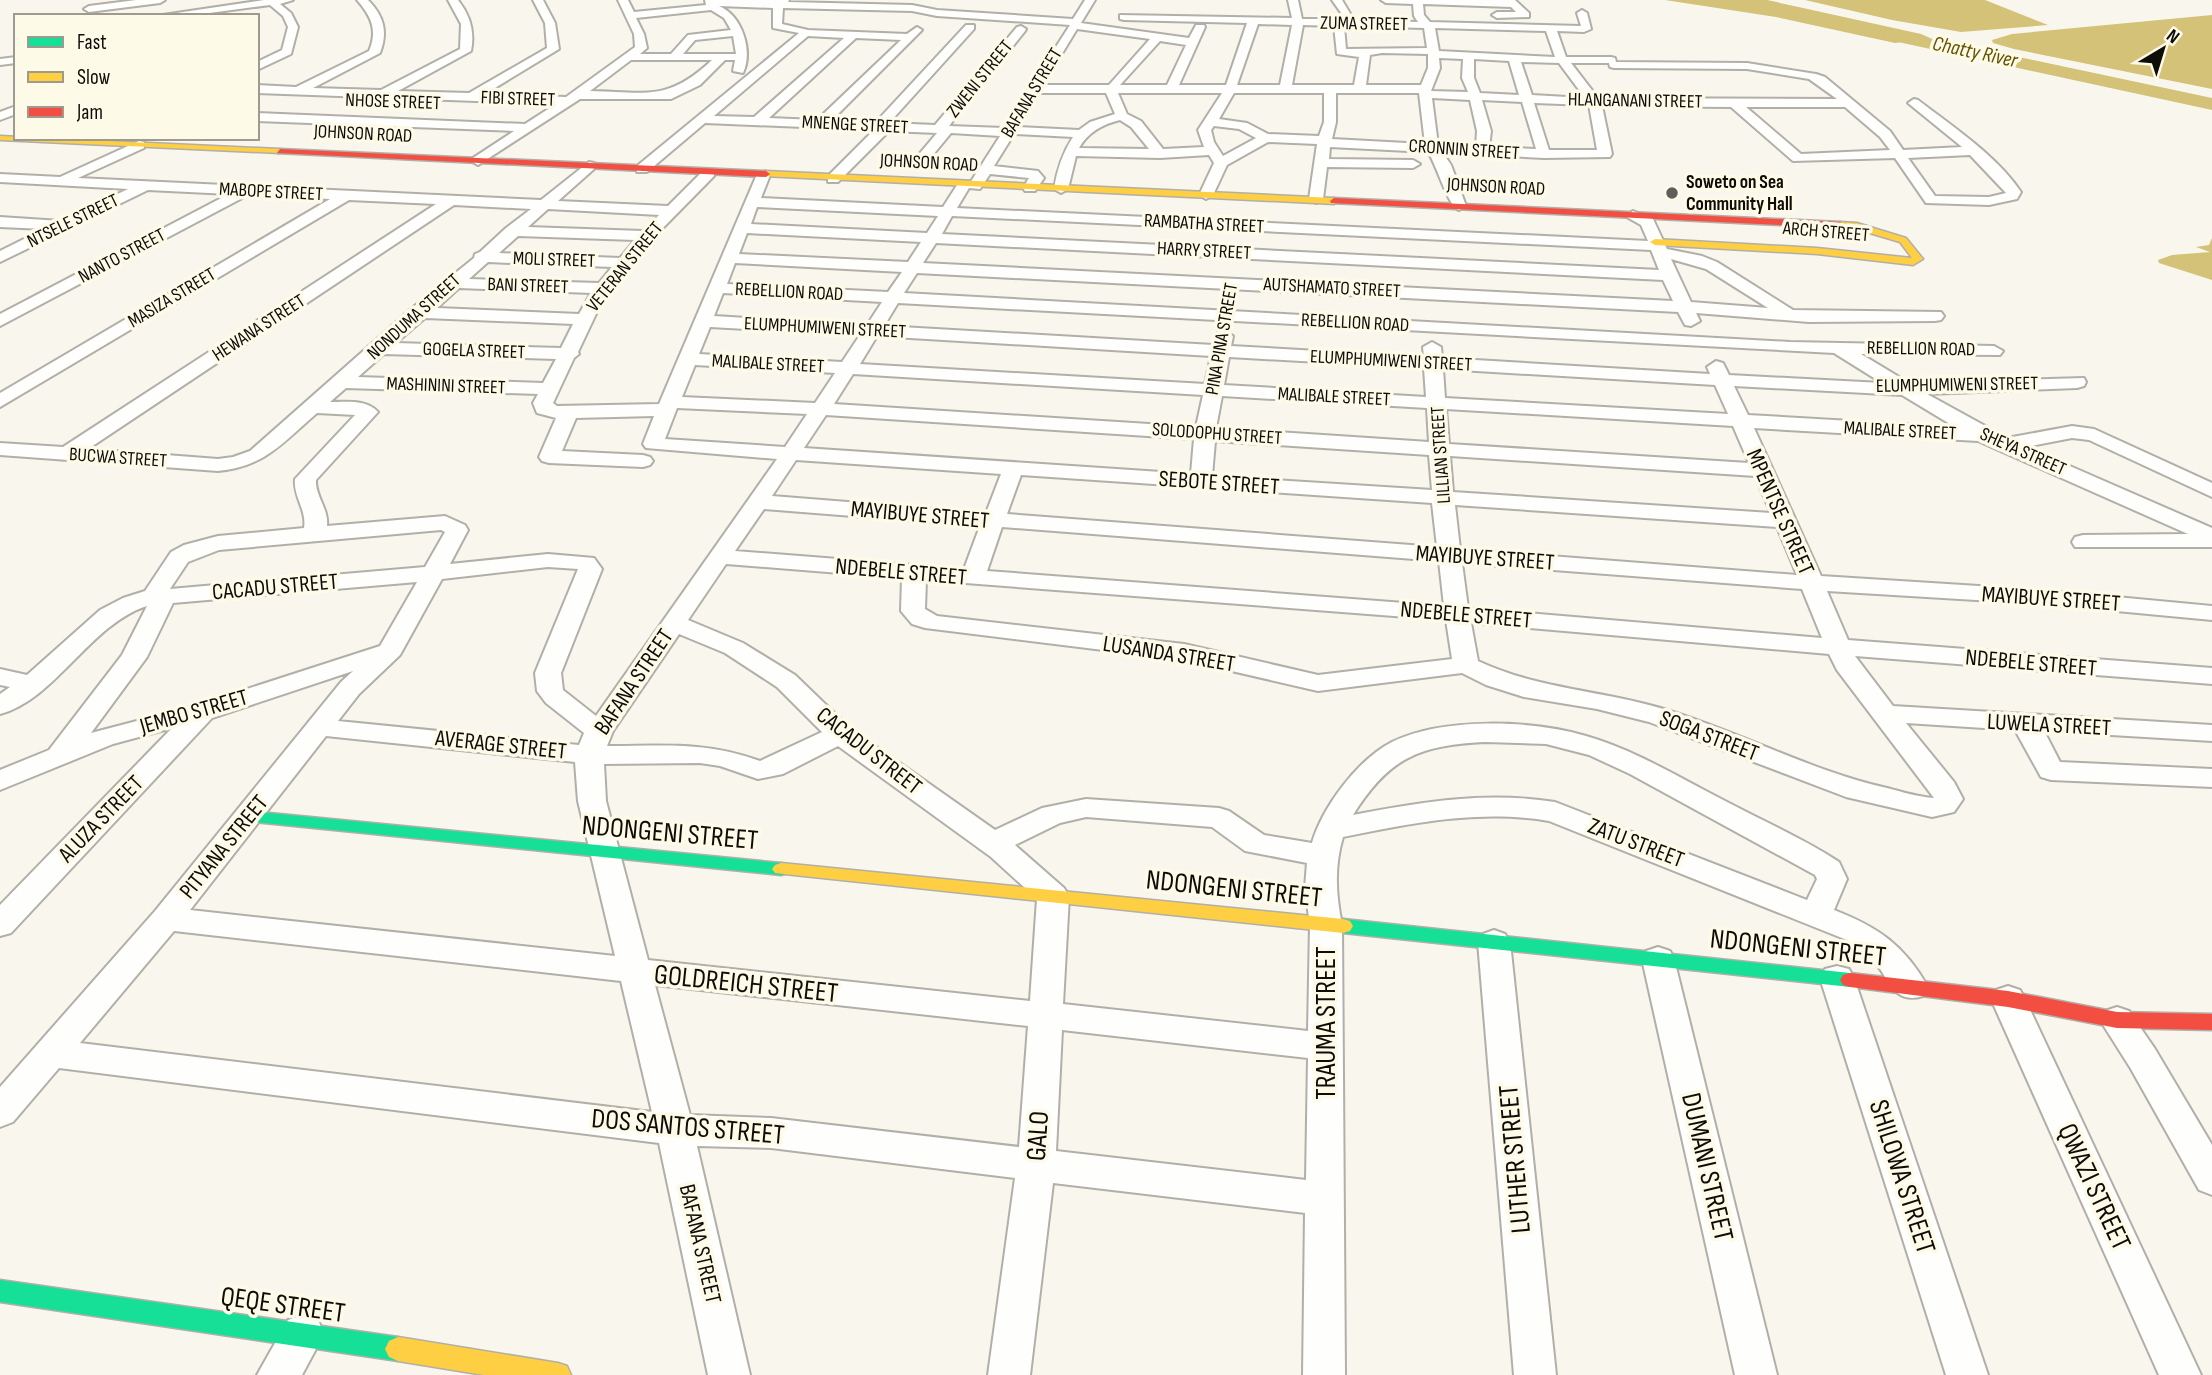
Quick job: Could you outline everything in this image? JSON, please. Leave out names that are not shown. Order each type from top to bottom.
[{"type":"street","points":[[81,0],[92,12],[160,0]]},
{"type":"street","points":[[192,14],[288,0]]},
{"type":"street","points":[[299,90],[374,53],[379,22],[374,11],[362,0]]},
{"type":"street","points":[[383,94],[466,49],[463,13],[453,0]]},
{"type":"street","points":[[470,97],[553,49],[550,23],[538,0]]},
{"type":"street","points":[[478,161],[573,98],[631,57],[642,46],[643,30],[623,0]]},
{"type":"street","points":[[918,9],[927,0]]},
{"type":"street","name":"BAFANA STREET","points":[[729,1375],[675,1130],[592,800],[594,743],[792,455],[896,297],[948,211],[975,180],[1009,131],[1090,0]]},
{"type":"street","points":[[1337,0],[1350,18],[1339,24],[1341,52],[1364,54],[1406,42]]},
{"type":"street","points":[[1386,0],[1525,15],[1512,2]]},
{"type":"street","points":[[259,67],[287,52],[293,27],[287,15],[272,2]]},
{"type":"street","points":[[632,15],[682,11],[711,3],[781,2],[918,9],[931,21]]},
{"type":"street","points":[[781,2],[777,26],[802,30],[805,33],[909,37]]},
{"type":"street","points":[[952,14],[963,2]]},
{"type":"street","points":[[711,3],[728,15],[742,58],[739,73],[750,78]]},
{"type":"street","points":[[1108,27],[1138,4]]},
{"type":"street","points":[[1171,89],[1193,42],[1197,5]]},
{"type":"street","points":[[1285,89],[1298,23],[1291,5]]},
{"type":"street","points":[[1418,5],[1421,21],[1430,28],[1433,53],[1434,68],[1425,92],[1432,148],[1444,164],[1458,206]]},
{"type":"street","points":[[1038,8],[1076,23]]},
{"type":"street","points":[[682,11],[695,24],[691,26]]},
{"type":"street","name":"ZUMA STREET","points":[[1124,17],[1426,25],[1461,44],[1504,46],[1551,29],[1587,28],[1582,13]]},
{"type":"street","points":[[820,124],[909,37],[931,21],[952,14],[1076,23],[1108,27],[1156,39],[1193,42]]},
{"type":"street","points":[[728,15],[759,15]]},
{"type":"street","points":[[884,20],[931,21]]},
{"type":"street","points":[[1221,163],[1212,151],[1204,132],[1222,107],[1228,89],[1241,68],[1254,22]]},
{"type":"street","points":[[833,179],[882,127],[964,27],[1021,29],[1076,23]]},
{"type":"street","points":[[1393,26],[1406,42],[1433,53],[1461,44],[1504,46],[1564,60],[1754,66],[1804,74],[1821,80],[1845,103],[1881,130],[1902,155],[1931,200],[1989,201],[2012,196],[2014,192],[2010,186],[1914,103]]},
{"type":"street","name":"ZWENI STREET","points":[[922,159],[1021,29]]},
{"type":"street","points":[[1551,29],[1561,44],[1564,60],[1592,100]]},
{"type":"street","points":[[674,57],[689,38],[735,33]]},
{"type":"street","points":[[642,169],[750,78],[769,66],[805,33]]},
{"type":"street","points":[[758,121],[853,35]]},
{"type":"street","points":[[1156,39],[1112,89],[1121,108],[1160,154]]},
{"type":"street","points":[[1461,44],[1484,131],[1482,149]]},
{"type":"street","points":[[1504,46],[1527,98],[1544,155]]},
{"type":"street","points":[[1598,46],[1612,62],[1630,91],[1671,86],[1659,65]]},
{"type":"street","points":[[1360,88],[1365,64],[1364,54]]},
{"type":"street","points":[[631,57],[742,58],[769,66]]},
{"type":"street","name":"FIBI STREET","points":[[259,89],[470,97],[667,96],[696,82],[723,57]]},
{"type":"street","points":[[1711,65],[1726,81]]},
{"type":"street","points":[[788,70],[829,72]]},
{"type":"street","points":[[857,73],[871,74]]},
{"type":"street","points":[[1316,199],[1324,141],[1330,122],[1330,88]]},
{"type":"street","name":"HLANGANANI STREET","points":[[1034,89],[1360,88],[1592,100],[1630,91],[1676,103],[1845,103]]},
{"type":"street","points":[[1770,90],[1833,92]]},
{"type":"street","name":"CRONNIN STREET","points":[[1212,122],[1247,128],[1266,138],[1482,149],[1544,155],[1605,154],[1595,103],[1592,100]]},
{"type":"street","points":[[1732,102],[1798,158],[1972,151]]},
{"type":"street","points":[[1676,103],[1689,117]]},
{"type":"street","points":[[1208,106],[1222,107]]},
{"type":"street","points":[[1062,189],[1065,162],[1083,134],[1121,108]]},
{"type":"street","name":"NHOSE STREET","points":[[259,117],[528,128]]},
{"type":"street","name":"MNENGE STREET","points":[[701,119],[1083,134]]},
{"type":"street","points":[[1206,195],[1221,163],[1266,138]]},
{"type":"street","name":"JOHNSON ROAD","points":[[63,140],[833,179],[975,180],[1030,188],[1316,199],[1857,226]]},
{"type":"street","points":[[61,181],[139,145]]},
{"type":"street","points":[[1070,152],[1160,154],[1212,151]]},
{"type":"street","points":[[1320,163],[1444,164]]},
{"type":"street","name":"NONDUMA STREET","points":[[237,463],[263,452],[418,312],[589,166]]},
{"type":"street","name":"VETERAN STREET","points":[[648,452],[549,457],[557,411],[543,403],[570,354],[584,319],[604,288],[647,236],[709,173]]},
{"type":"street","points":[[648,452],[670,406],[763,175]]},
{"type":"street","name":"MABOPE STREET","points":[[0,178],[541,206]]},
{"type":"street","name":"NTSELE STREET","points":[[0,257],[145,186]]},
{"type":"street","name":"NANTO STREET","points":[[0,321],[244,191]]},
{"type":"street","name":"MASIZA STREET","points":[[0,401],[345,196]]},
{"type":"street","name":"PINA PINA STREET","points":[[1201,482],[1205,433],[1228,315],[1238,226],[1246,196]]},
{"type":"street","name":"HEWANA STREET","points":[[67,454],[450,201]]},
{"type":"street","name":"RAMBATHA STREET","points":[[751,202],[1658,247]]},
{"type":"street","name":"LILLIAN STREET","points":[[1411,204],[1417,262],[1434,363],[1443,500],[1466,665]]},
{"type":"street","points":[[541,206],[671,211]]},
{"type":"street","name":"MPENTSE STREET","points":[[1633,216],[1648,222],[1669,275],[1723,380],[1850,672],[1886,714],[1949,799]]},
{"type":"street","points":[[0,222],[63,226]]},
{"type":"street","name":"ARCH STREET","points":[[1658,247],[1817,251],[1913,262],[1918,259],[1903,240],[1857,226]]},
{"type":"street","name":"HARRY STREET","points":[[740,228],[1669,275]]},
{"type":"street","points":[[511,232],[647,236]]},
{"type":"street","name":"SHEYA STREET","points":[[1658,247],[1703,259],[1838,348],[1982,435],[2212,538]]},
{"type":"street","name":"MOLI STREET","points":[[481,257],[626,263]]},
{"type":"street","name":"AUTSHAMATO STREET","points":[[728,258],[1423,292],[1809,317],[1936,316]]},
{"type":"street","name":"BANI STREET","points":[[452,283],[604,288]]},
{"type":"street","name":"REBELLION ROAD","points":[[716,288],[1838,348],[1994,351]]},
{"type":"street","points":[[418,312],[584,319]]},
{"type":"street","name":"ELUMPHUMIWENI STREET","points":[[705,321],[1723,380],[1903,388],[2077,382]]},
{"type":"street","name":"GOGELA STREET","points":[[378,348],[570,354]]},
{"type":"street","name":"MALIBALE STREET","points":[[687,359],[1982,435]]},
{"type":"street","name":"MASHININI STREET","points":[[341,382],[550,389]]},
{"type":"street","points":[[557,411],[670,406]]},
{"type":"street","name":"SOLODOPHU STREET","points":[[670,406],[822,409],[1762,470]]},
{"type":"street","points":[[312,407],[362,409],[368,412],[306,479],[305,486],[317,516],[314,533]]},
{"type":"street","points":[[2004,445],[2072,432],[2087,433],[2117,444],[2212,491]]},
{"type":"street","name":"BUCWA STREET","points":[[0,449],[209,464],[237,463]]},
{"type":"street","name":"SEBOTE STREET","points":[[648,452],[792,455],[1786,521]]},
{"type":"street","points":[[972,578],[1013,470]]},
{"type":"street","name":"MAYIBUYE STREET","points":[[759,502],[1811,583],[2042,597],[2212,614]]},
{"type":"street","points":[[2162,514],[2212,503]]},
{"type":"street","points":[[59,756],[134,657],[158,597],[179,557],[192,550],[218,543],[314,533],[418,524],[453,525],[457,530],[456,535],[432,573]]},
{"type":"street","points":[[2083,542],[2212,538]]},
{"type":"street","name":"NDEBELE STREET","points":[[720,557],[1457,614],[2035,664],[2212,676]]},
{"type":"street","name":"CACADU STREET","points":[[0,706],[60,661],[106,615],[133,601],[525,562],[586,563],[590,569],[548,673],[548,684],[555,697],[594,743]]},
{"type":"street","name":"PITYANA STREET","points":[[0,1112],[166,919],[350,688],[391,650],[432,573]]},
{"type":"street","name":"LUSANDA STREET","points":[[914,574],[912,611],[921,619],[934,623],[1184,652],[1216,657],[1291,679],[1318,683],[1466,665]]},
{"type":"street","name":"CACADU STREET","points":[[674,623],[734,648],[786,681],[840,734],[993,843],[1019,863],[1053,896]]},
{"type":"street","name":"JEMBO STREET","points":[[0,781],[103,738],[203,712],[391,650]]},
{"type":"street","name":"SOGA STREET","points":[[1466,665],[1495,679],[1533,691],[1597,701],[1677,722],[1858,791],[1932,808],[1944,805],[1949,799]]},
{"type":"street","points":[[0,677],[30,684]]},
{"type":"street","name":"ALUZA STREET","points":[[0,925],[203,712]]},
{"type":"street","name":"LUWELA STREET","points":[[1886,714],[2212,733]]},
{"type":"street","points":[[2025,724],[2051,771],[2212,778]]},
{"type":"street","name":"AVERAGE STREET","points":[[319,727],[594,743],[725,758],[758,770],[765,770],[840,734]]},
{"type":"street","points":[[993,843],[1052,815],[1086,808],[1219,818],[1256,844],[1326,843],[1344,806],[1381,763],[1405,748],[1432,739],[1459,735],[1527,733],[1574,741],[1615,756],[1820,864],[1828,869],[1832,879],[1817,914]]},
{"type":"street","name":"ZATU STREET","points":[[1326,843],[1451,808],[1507,805],[1535,807],[1575,819],[1858,932],[1872,940],[1910,987]]},
{"type":"street","name":"NDONGENI STREET","points":[[249,817],[1053,896],[1837,978],[2008,999],[2117,1020],[2212,1022]]},
{"type":"street","name":"TRAUMA STREET","points":[[1324,1375],[1326,925],[1322,908],[1326,843]]},
{"type":"street","name":"GALO","points":[[1009,1375],[1036,1166],[1053,896]]},
{"type":"street","name":"GOLDREICH STREET","points":[[166,919],[1326,1046]]},
{"type":"street","name":"LUTHER STREET","points":[[1494,942],[1535,1375]]},
{"type":"street","name":"DUMANI STREET","points":[[1658,959],[1756,1375]]},
{"type":"street","name":"SHILOWA STREET","points":[[1837,978],[1967,1375]]},
{"type":"street","name":"QWAZI STREET","points":[[2008,999],[2180,1375]]},
{"type":"street","points":[[2117,1020],[2200,1136],[2212,1179]]},
{"type":"street","name":"DOS SANTOS STREET","points":[[51,1052],[675,1130],[771,1133],[1324,1199]]},
{"type":"street","name":"QEQE STREET","points":[[0,1291],[303,1334],[558,1375]]},
{"type":"street","points":[[278,1375],[303,1334]]},
{"type":"shaded area","points":[[1665,0],[1767,0],[1930,38],[1895,43],[1776,17]]},
{"type":"shaded area","points":[[1805,0],[1985,0],[2048,25],[1961,32],[1892,20]]},
{"type":"shaded area","points":[[2212,15],[2212,89],[2014,49],[1993,43],[1992,40],[2012,34]]},
{"type":"shaded area","points":[[2212,238],[2212,280],[2159,263],[2158,260],[2172,255],[2210,252],[2196,247],[2209,245]]},
{"type":"waterway","name":"Chatty River","points":[[1858,28],[2212,104]]},
{"type":"traffic: fast","points":[[249,817],[781,869]]},
{"type":"traffic: fast","points":[[1343,926],[1850,980]]},
{"type":"traffic: fast","points":[[0,1291],[398,1349]]},
{"type":"traffic: slow","points":[[0,138],[14,139]]},
{"type":"traffic: slow","points":[[43,140],[280,151]]},
{"type":"traffic: slow","points":[[766,174],[1334,201]]},
{"type":"traffic: slow","points":[[1655,242],[1817,251],[1913,262],[1918,259],[1903,240],[1857,226],[1840,225]]},
{"type":"traffic: slow","points":[[781,869],[1343,926]]},
{"type":"traffic: slow","points":[[398,1349],[558,1375]]},
{"type":"traffic: jam","points":[[280,151],[766,174]]},
{"type":"traffic: jam","points":[[1334,201],[1840,225]]},
{"type":"traffic: jam","points":[[1850,980],[2008,999],[2117,1020],[2212,1022]]},
{"type":"place","name":"Soweto on Sea Community Hall","points":[[1672,193]]}]
